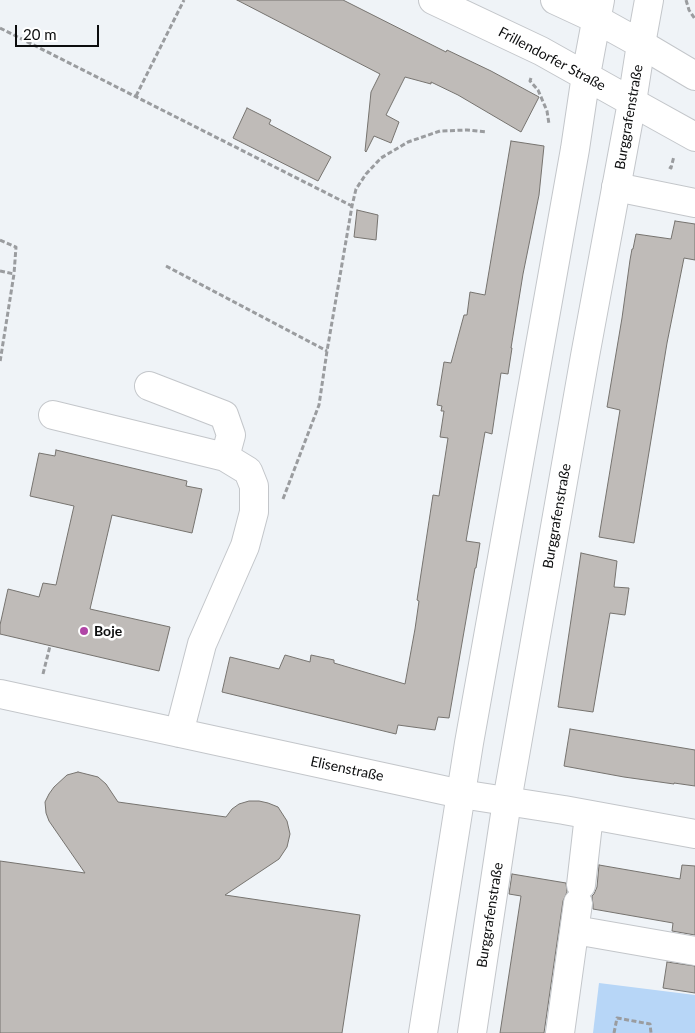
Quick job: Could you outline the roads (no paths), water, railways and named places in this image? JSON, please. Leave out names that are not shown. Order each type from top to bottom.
[{"type":"main road","name":"Frillendorfer Straße","points":[[433,0],[541,51],[695,136]]},
{"type":"main road","points":[[555,0],[598,9],[641,44],[695,76]]},
{"type":"main road","name":"Burggrafenstraße","points":[[472,1033],[507,801],[649,0]]},
{"type":"main road","points":[[423,1033],[479,687],[575,149],[598,9]]},
{"type":"main road","points":[[616,187],[695,204]]},
{"type":"main road","points":[[149,386],[224,415],[231,435],[225,456]]},
{"type":"main road","points":[[53,415],[225,456],[248,471],[254,486],[254,512],[245,546],[202,644],[179,733]]},
{"type":"main road","name":"Elisenstraße","points":[[0,694],[461,794],[695,834]]},
{"type":"main road","points":[[560,1033],[590,815]]},
{"type":"main road","points":[[578,906],[695,951]]},
{"type":"place","name":"Boje","points":[[84,631]]}]
